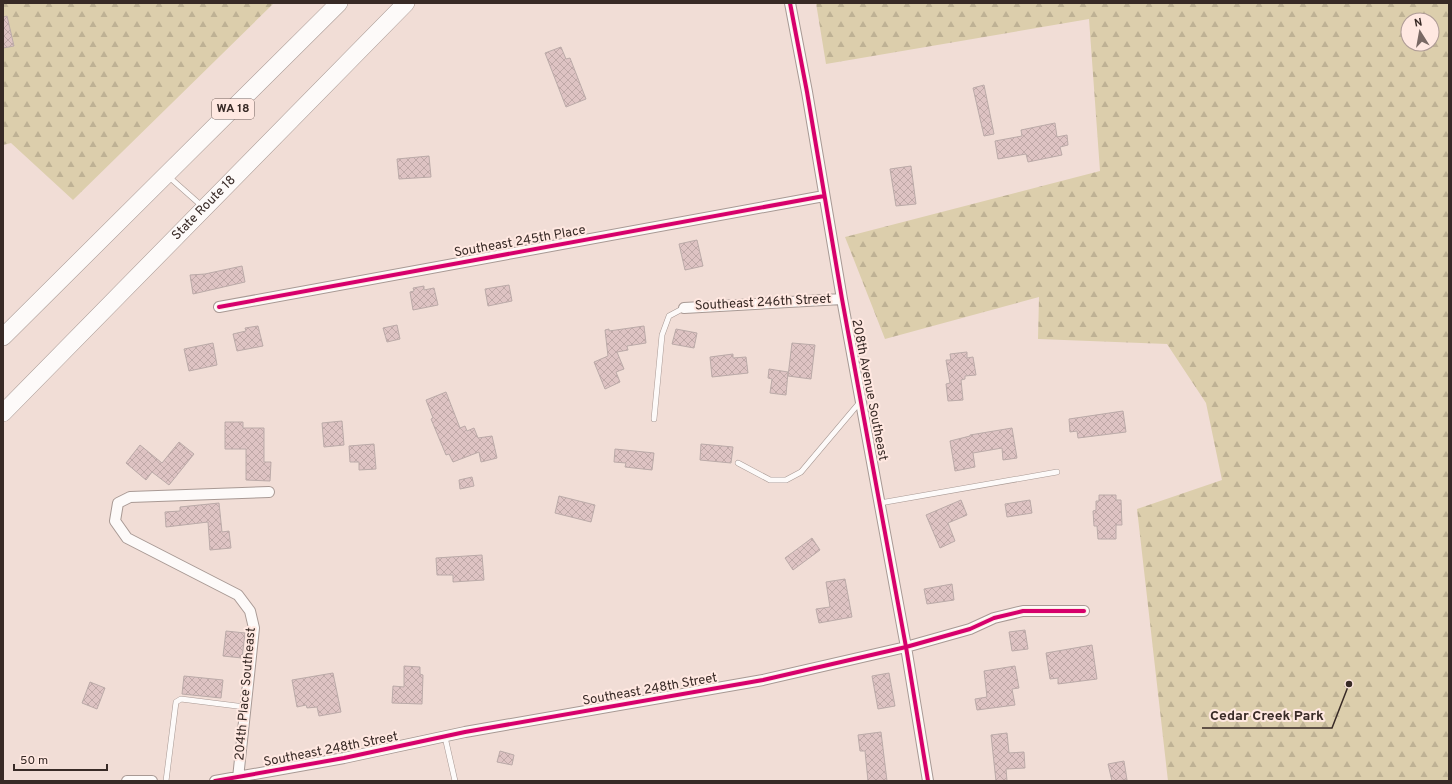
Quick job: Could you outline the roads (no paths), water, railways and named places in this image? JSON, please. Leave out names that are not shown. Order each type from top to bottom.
[{"type":"highway","name":"WA 18","points":[[3,337],[340,3]]},
{"type":"highway","name":"State Route 18","points":[[3,413],[406,3]]},
{"type":"street","name":"208th Avenue Southeast","points":[[790,3],[842,299],[906,647],[928,781]]},
{"type":"street","name":"Southeast 245th Place","points":[[219,307],[824,196]]},
{"type":"street","name":"Southeast 246th Street","points":[[684,308],[842,299]]},
{"type":"street","name":"204th Place Southeast","points":[[238,778],[254,628],[250,611],[238,595],[127,538],[115,521],[118,503],[130,497],[269,492]]},
{"type":"street","name":"Southeast 248th Street","points":[[215,781],[344,758],[445,737],[764,680],[906,647],[970,629],[994,618],[1023,611],[1084,611]]},
{"type":"street","points":[[127,781],[152,781]]},
{"type":"lane","points":[[167,175],[205,208]]},
{"type":"lane","points":[[654,419],[662,335],[669,316],[684,308]]},
{"type":"lane","points":[[738,463],[770,480],[786,480],[801,472],[861,401]]},
{"type":"lane","points":[[880,503],[1056,472]]},
{"type":"lane","points":[[166,781],[176,702],[181,700],[246,707]]},
{"type":"lane","points":[[445,737],[454,781]]},
{"type":"place","name":"Cedar Creek Park","points":[[1349,684]]}]
